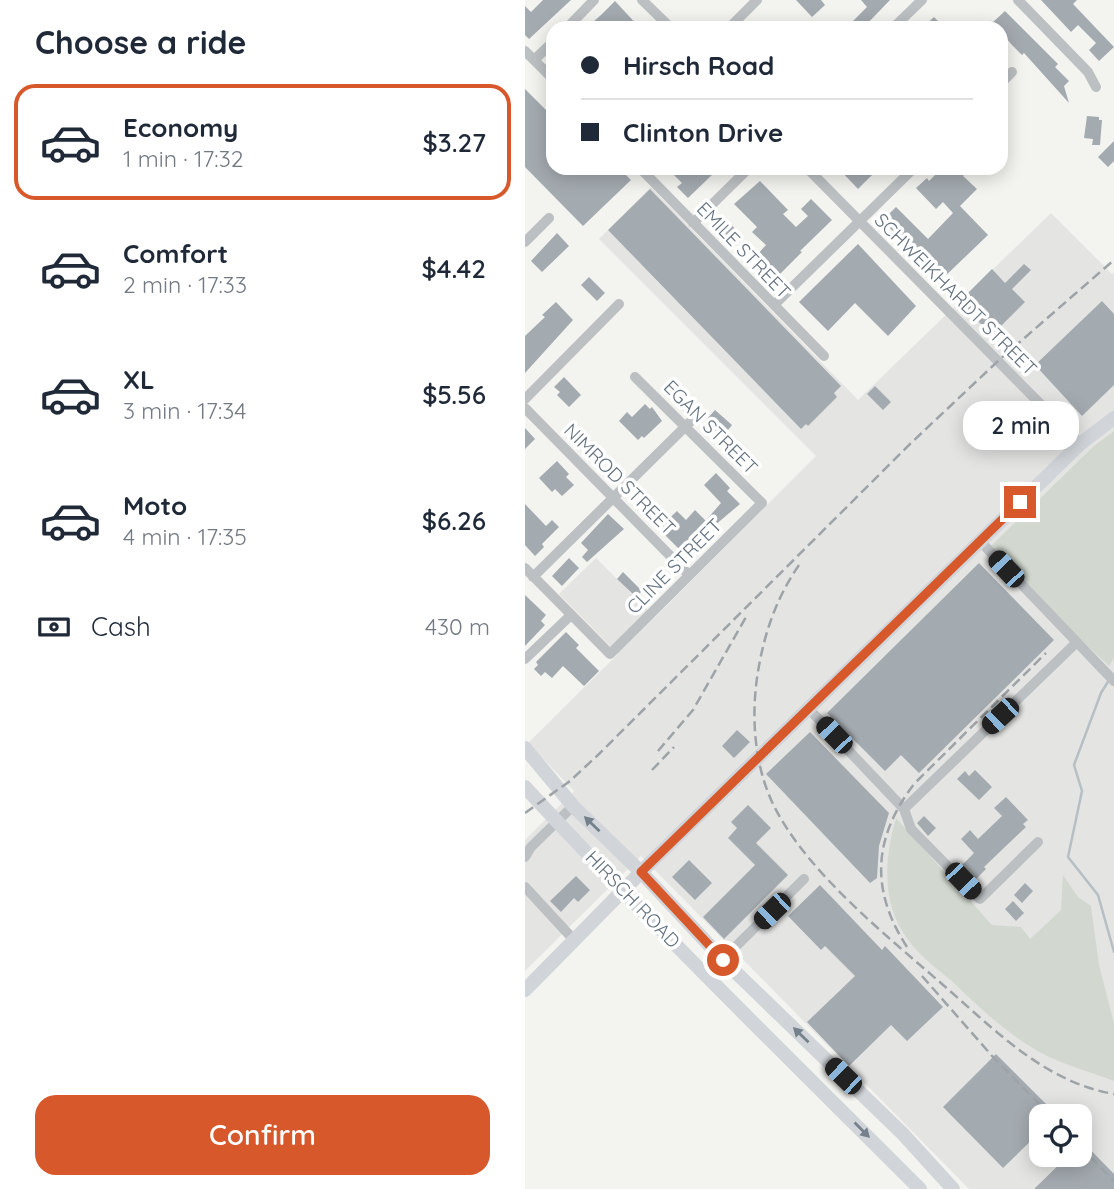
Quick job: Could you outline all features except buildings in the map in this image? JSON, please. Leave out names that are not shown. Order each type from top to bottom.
[{"type":"main road","points":[[525,990],[641,872],[980,541],[1080,444],[1114,418]]},
{"type":"main road","name":"HIRSCH ROAD","points":[[525,748],[573,806],[641,872],[723,960],[903,1134],[953,1189]]},
{"type":"main road","name":"HIRSCH ROAD","points":[[525,787],[556,822],[920,1189]]},
{"type":"street","points":[[574,21],[594,0]]},
{"type":"street","points":[[642,0],[664,21]]},
{"type":"street","points":[[736,21],[757,0]]},
{"type":"street","points":[[900,21],[922,0]]},
{"type":"street","points":[[1018,0],[1088,72],[1096,87]]},
{"type":"street","points":[[534,61],[546,49]]},
{"type":"street","points":[[525,51],[546,72]]},
{"type":"street","points":[[1008,76],[1012,72]]},
{"type":"street","name":"EMILE STREET","points":[[647,175],[824,356]]},
{"type":"street","points":[[693,223],[742,175]]},
{"type":"street","name":"SCHWEIKHARDT STREET","points":[[814,175],[1080,444]]},
{"type":"street","points":[[774,305],[907,175]]},
{"type":"street","points":[[525,242],[549,218]]},
{"type":"street","points":[[525,399],[619,304]]},
{"type":"street","name":"EGAN STREET","points":[[635,377],[688,424],[762,503]]},
{"type":"street","name":"NIMROD STREET","points":[[525,408],[689,575]]},
{"type":"street","points":[[533,577],[688,424]]},
{"type":"street","name":"CLINE STREET","points":[[571,615],[610,653],[762,503]]},
{"type":"street","points":[[980,541],[1114,681]]},
{"type":"street","points":[[525,568],[571,615],[525,659]]},
{"type":"street","points":[[904,809],[1079,646]]},
{"type":"street","points":[[809,709],[904,809],[911,829],[979,899],[1038,842]]},
{"type":"street","points":[[525,857],[531,847],[573,806]]},
{"type":"street","points":[[707,975],[804,879]]},
{"type":"street","points":[[525,887],[574,940]]},
{"type":"shaded area","points":[[651,187],[858,400],[1051,213],[1112,274],[1114,272],[1114,1189],[969,1189],[641,856],[525,971],[525,840],[574,791],[528,743],[618,654],[559,594],[596,558],[655,617],[816,456],[599,239]]},
{"type":"shaded area","points":[[1114,431],[1114,658],[1109,666],[991,546],[1094,446]]},
{"type":"shaded area","points":[[896,818],[992,925],[1021,927],[1030,939],[1061,910],[1063,875],[1078,897],[1091,906],[1099,965],[1114,1023],[1114,1081],[1049,1057],[1023,1042],[988,1015],[914,947],[900,927],[889,897],[887,865]]},
{"type":"waterway","points":[[1109,680],[1101,693],[1074,765],[1082,791],[1068,857],[1098,895],[1114,952]]},
{"type":"railway","points":[[525,813],[570,781],[599,754],[910,444],[998,361],[1114,260]]},
{"type":"railway","points":[[799,565],[771,619],[755,694],[756,744],[763,777],[775,808],[790,833],[828,880],[897,946],[1001,1035],[1043,1066],[1065,1078],[1114,1094]]},
{"type":"railway","points":[[658,751],[693,710],[746,617]]},
{"type":"railway","points":[[907,947],[895,926],[882,885],[881,864],[890,824],[914,784],[1046,653]]},
{"type":"railway","points":[[652,770],[674,747]]},
{"type":"railway","points":[[922,976],[993,1057],[1039,1104]]},
{"type":"railway","points":[[1092,1158],[1114,1181]]},
{"type":"route","points":[[723,960],[641,872],[1020,502]]}]
